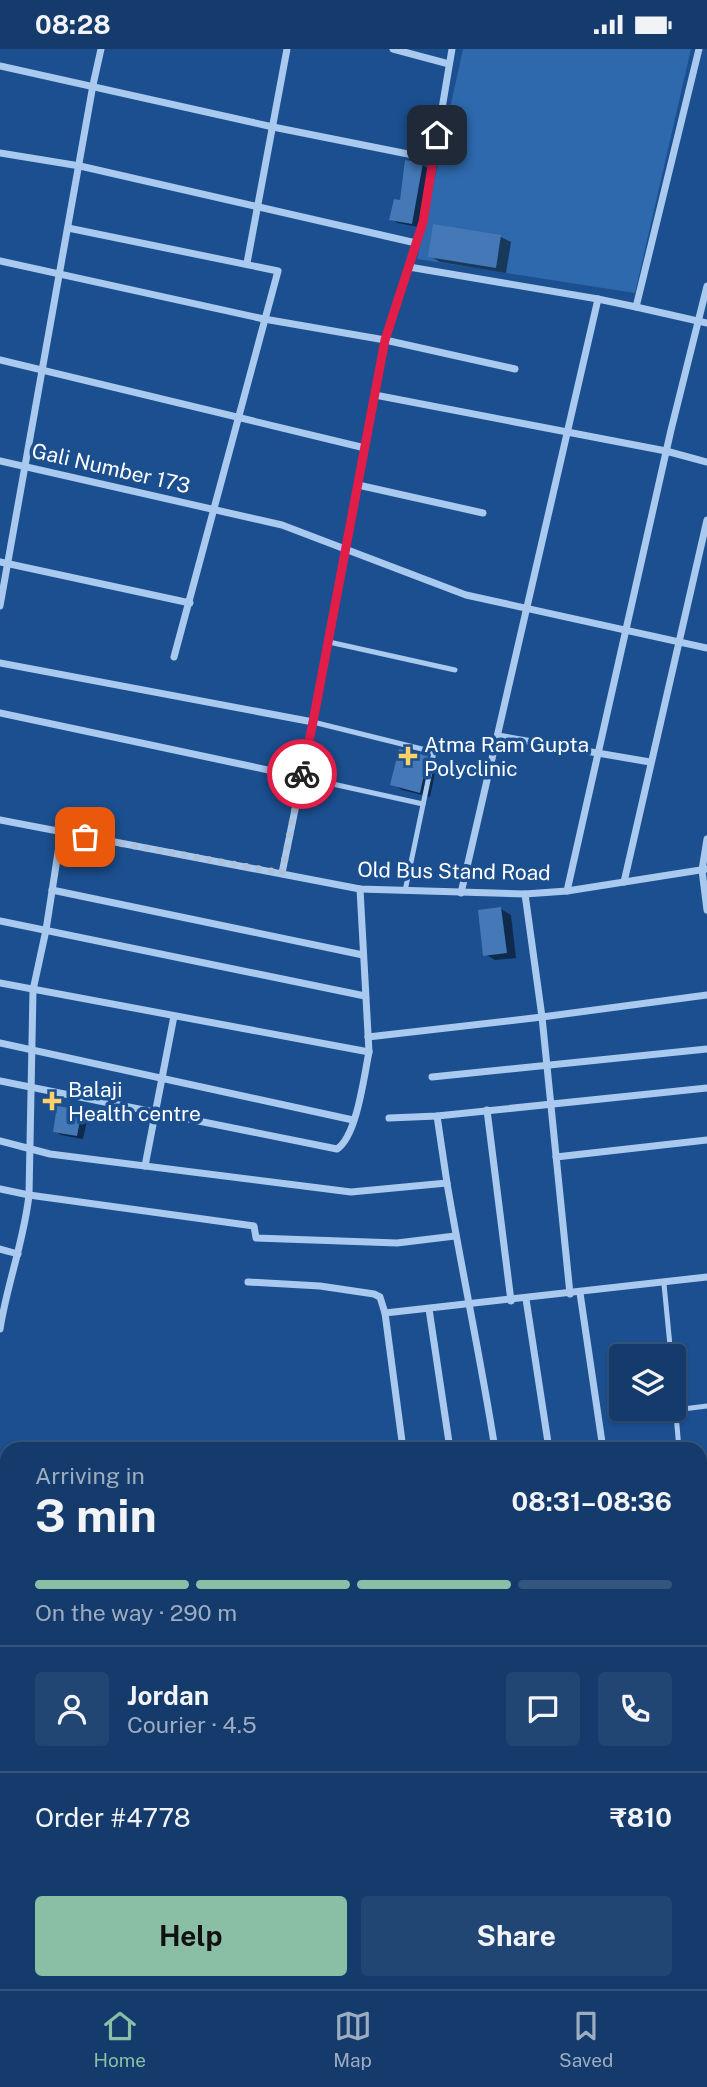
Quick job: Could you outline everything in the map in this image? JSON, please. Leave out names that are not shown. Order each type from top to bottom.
[{"type":"street","points":[[0,605],[4,563],[26,467],[101,49]]},
{"type":"street","points":[[247,263],[287,49]]},
{"type":"street","points":[[393,49],[449,64]]},
{"type":"street","points":[[282,873],[329,642],[385,340],[423,222],[452,49]]},
{"type":"street","points":[[636,307],[699,49]]},
{"type":"street","points":[[0,66],[273,127],[433,159]]},
{"type":"street","points":[[0,153],[80,166],[416,243]]},
{"type":"street","points":[[68,228],[278,271],[174,657]]},
{"type":"street","points":[[0,261],[264,319],[385,340],[515,369]]},
{"type":"street","points":[[409,267],[598,299],[703,322]]},
{"type":"street","points":[[567,891],[666,451],[703,322],[707,286]]},
{"type":"street","points":[[461,893],[598,299]]},
{"type":"street","points":[[0,360],[365,448]]},
{"type":"street","points":[[375,395],[567,431],[707,462]]},
{"type":"street","name":"Gali Number 173","points":[[0,461],[282,525],[466,595],[707,648]]},
{"type":"street","points":[[358,485],[483,513]]},
{"type":"street","points":[[624,882],[707,520]]},
{"type":"street","points":[[4,563],[190,603]]},
{"type":"street","points":[[0,663],[313,722]]},
{"type":"street","points":[[0,713],[301,777]]},
{"type":"street","points":[[498,736],[650,762]]},
{"type":"street","name":"Old Bus Stand Road","points":[[0,820],[360,889],[525,894],[567,891],[705,870]]},
{"type":"street","points":[[0,1329],[2,1306],[26,1225],[29,1195],[33,990],[46,930],[61,833]]},
{"type":"street","points":[[707,839],[707,910]]},
{"type":"street","points":[[0,1081],[337,1149],[344,1144],[353,1120],[369,1052],[360,889]]},
{"type":"street","points":[[52,890],[363,955]]},
{"type":"street","points":[[525,894],[542,1017],[570,1294]]},
{"type":"street","points":[[0,921],[365,996]]},
{"type":"street","points":[[0,983],[369,1052]]},
{"type":"street","points":[[368,1037],[707,995]]},
{"type":"street","points":[[145,1166],[174,1016]]},
{"type":"street","points":[[0,1043],[353,1120]]},
{"type":"street","points":[[432,1077],[707,1049]]},
{"type":"street","points":[[389,1118],[437,1116],[707,1087]]},
{"type":"street","points":[[487,1111],[511,1301]]},
{"type":"street","points":[[437,1116],[455,1236],[494,1442]]},
{"type":"street","points":[[556,1157],[707,1140]]},
{"type":"street","points":[[0,1141],[50,1154],[351,1192],[447,1184]]},
{"type":"street","points":[[0,1189],[254,1226],[257,1238],[397,1243],[455,1236]]},
{"type":"street","points":[[0,1249],[18,1254]]},
{"type":"street","points":[[385,1313],[664,1284],[707,1277]]},
{"type":"street","points":[[248,1282],[320,1286],[380,1297],[385,1313],[400,1442]]},
{"type":"street","points":[[580,1293],[602,1442]]},
{"type":"street","points":[[526,1299],[548,1442]]},
{"type":"street","points":[[429,1309],[449,1442]]},
{"type":"lane","points":[[329,642],[455,670]]},
{"type":"lane","points":[[313,722],[434,752],[405,891]]},
{"type":"lane","points":[[301,777],[423,804]]},
{"type":"lane","points":[[664,1284],[670,1344]]},
{"type":"lane","points":[[686,1409],[707,1406]]},
{"type":"lane","points":[[676,1421],[678,1442]]},
{"type":"shaded area","points":[[463,49],[691,49],[635,293],[417,259]]},
{"type":"building","points":[[405,160],[423,163],[412,224],[389,220],[394,199],[400,200]]},
{"type":"building","points":[[433,224],[501,235],[496,268],[428,257]]},
{"type":"building","points":[[399,749],[428,756],[420,793],[390,785]]},
{"type":"building","points":[[501,907],[507,953],[483,956],[478,910]]},
{"type":"building","points":[[57,1106],[82,1110],[77,1136],[53,1132]]},
{"type":"way so far","points":[[85,837],[282,873],[302,774]]},
{"type":"place","name":"Atma Ram Gupta Polyclinic","points":[[408,756]]},
{"type":"place","name":"Balaji Health centre","points":[[52,1101]]},
{"type":"route","points":[[302,774],[385,340],[423,222],[437,135]]}]
